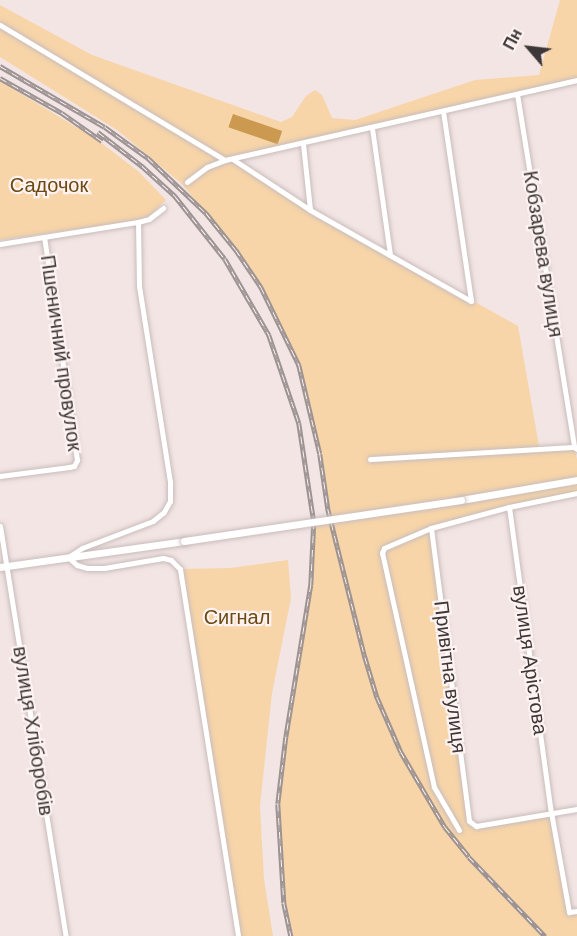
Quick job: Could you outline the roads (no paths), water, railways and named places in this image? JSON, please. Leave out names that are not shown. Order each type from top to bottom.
[{"type":"street","points":[[0,26],[225,160]]},
{"type":"street","points":[[187,182],[207,168],[225,160],[234,160],[577,80]]},
{"type":"street","name":"Кобзарева вулиця","points":[[517,94],[576,448]]},
{"type":"street","points":[[234,160],[310,210],[471,301],[442,111]]},
{"type":"street","points":[[372,128],[390,254]]},
{"type":"street","points":[[303,144],[310,210]]},
{"type":"street","points":[[0,244],[138,222],[149,219],[164,208]]},
{"type":"street","points":[[68,557],[82,548],[153,521],[164,512],[170,501],[170,482],[139,286],[138,222]]},
{"type":"street","name":"Пшеничний провулок","points":[[0,477],[69,468],[74,466],[76,460],[44,237]]},
{"type":"street","points":[[370,459],[576,448]]},
{"type":"street","points":[[4,567],[461,500],[577,480]]},
{"type":"street","points":[[459,830],[434,787],[382,553],[384,548],[431,528],[509,507],[577,493]]},
{"type":"street","name":"вулиця Арістова","points":[[509,507],[551,812],[569,912],[577,911]]},
{"type":"street","name":"вулиця Хліборобів","points":[[0,526],[4,567],[66,936]]},
{"type":"street","name":"Привітна вулиця","points":[[431,528],[469,821],[473,825],[551,812]]},
{"type":"street","points":[[68,557],[77,565],[87,568],[104,568],[163,558],[171,560],[180,569],[238,936]]},
{"type":"street","points":[[551,812],[577,809]]},
{"type":"railway","points":[[0,66],[105,127],[148,158],[206,213],[236,250],[261,287],[299,365],[320,454],[328,509],[365,657],[377,697],[401,752],[445,827],[469,857],[545,936]]},
{"type":"railway","points":[[0,78],[62,113],[102,141]]},
{"type":"railway","points":[[98,132],[142,166],[175,196],[225,259],[269,335],[299,423],[314,522],[311,585],[286,737],[278,804],[284,903],[291,936]]},
{"type":"park label","name":"Садочок","points":[[49,185]]},
{"type":"park label","name":"Сигнал","points":[[237,617]]}]
